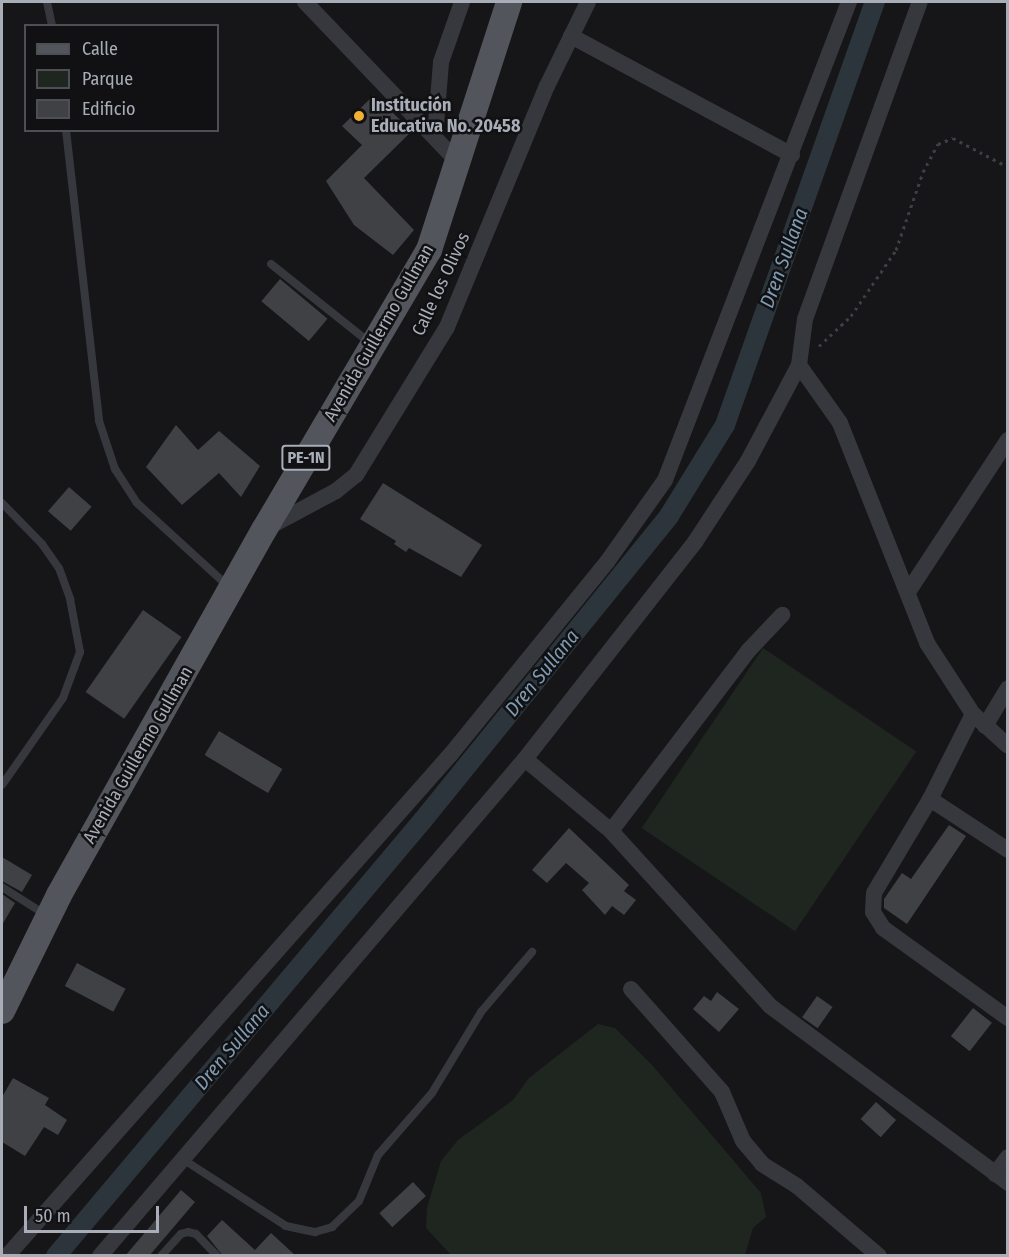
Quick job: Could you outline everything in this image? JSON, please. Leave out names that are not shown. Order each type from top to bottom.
[{"type":"main road","name":"Avenida Guillermo Gullman","points":[[2,985],[52,905],[264,530],[429,250],[509,2]]},
{"type":"main road","name":"Avenida Guillermo Gullman","points":[[2,1011],[52,905]]},
{"type":"street","points":[[304,2],[458,162]]},
{"type":"street","points":[[435,137],[441,62],[462,2]]},
{"type":"street","name":"Calle los Olivos","points":[[264,530],[336,491],[356,475],[447,327],[571,36],[588,2]]},
{"type":"street","points":[[7,1256],[436,772],[632,525],[665,480],[849,2]]},
{"type":"street","points":[[100,1256],[181,1158],[525,759],[695,542],[748,461],[799,365],[804,319],[920,2]]},
{"type":"street","points":[[571,36],[792,155]]},
{"type":"street","points":[[799,365],[840,423],[932,653],[974,714],[1008,746]]},
{"type":"street","points":[[908,592],[1008,440]]},
{"type":"street","points":[[611,831],[748,651],[782,615]]},
{"type":"street","points":[[986,726],[1008,688]]},
{"type":"street","points":[[974,714],[930,799],[874,893],[873,912],[883,928],[1008,1018]]},
{"type":"street","points":[[525,759],[611,831],[770,1006],[1001,1178],[1008,1157]]},
{"type":"street","points":[[930,799],[1008,850]]},
{"type":"street","points":[[631,989],[722,1092],[742,1141],[762,1164],[797,1186],[879,1256]]},
{"type":"lane","points":[[46,2],[52,24]]},
{"type":"lane","points":[[66,132],[99,421],[115,469],[137,503],[231,589]]},
{"type":"lane","points":[[271,264],[373,345]]},
{"type":"lane","points":[[2,503],[42,544],[59,568],[70,599],[80,652],[63,698],[2,785]]},
{"type":"lane","points":[[2,887],[52,905]]},
{"type":"lane","points":[[181,1158],[286,1226],[315,1232],[332,1227],[359,1201],[378,1155],[432,1093],[481,1012],[532,952]]},
{"type":"lane","points":[[161,1256],[181,1234],[188,1232],[196,1234],[217,1256]]},
{"type":"path","points":[[799,365],[851,316],[896,250],[923,172],[938,144],[953,138],[1008,167]]},
{"type":"green space","points":[[763,648],[916,751],[795,931],[642,828]]},
{"type":"green space","points":[[598,1024],[615,1028],[653,1066],[761,1193],[766,1217],[753,1228],[745,1255],[451,1255],[426,1228],[427,1208],[441,1161],[458,1140],[513,1100],[529,1078]]},
{"type":"building","points":[[374,95],[412,131],[364,178],[414,230],[393,255],[354,225],[326,181],[362,145],[342,126]]},
{"type":"building","points":[[280,279],[327,319],[309,341],[261,301]]},
{"type":"building","points":[[176,425],[198,450],[219,431],[260,466],[241,497],[219,473],[182,505],[146,467]]},
{"type":"building","points":[[383,483],[482,545],[461,577],[409,548],[406,552],[394,544],[396,541],[360,519]]},
{"type":"building","points":[[69,487],[92,507],[71,531],[48,511]]},
{"type":"building","points":[[143,610],[182,637],[124,719],[86,692]]},
{"type":"building","points":[[219,731],[282,769],[268,793],[205,755]]},
{"type":"building","points":[[949,825],[966,836],[907,924],[884,908],[884,899],[902,873],[911,879]]},
{"type":"building","points":[[569,828],[629,885],[624,891],[636,900],[624,915],[612,906],[605,915],[582,890],[589,883],[566,863],[547,883],[532,870]]},
{"type":"building","points":[[2,857],[32,875],[22,892],[2,881]]},
{"type":"building","points":[[2,894],[15,903],[2,925]]},
{"type":"building","points":[[77,963],[126,989],[113,1012],[65,986]]},
{"type":"building","points":[[717,992],[739,1009],[719,1032],[693,1009],[704,996],[711,1001]]},
{"type":"building","points":[[817,996],[833,1007],[818,1028],[802,1017]]},
{"type":"building","points":[[973,1008],[992,1023],[970,1051],[951,1036]]},
{"type":"building","points":[[13,1078],[49,1098],[45,1105],[67,1120],[58,1135],[44,1127],[25,1156],[2,1142],[2,1097]]},
{"type":"building","points":[[876,1102],[896,1120],[881,1137],[861,1119]]},
{"type":"building","points":[[413,1182],[426,1196],[392,1227],[379,1213]]},
{"type":"building","points":[[181,1190],[195,1202],[167,1235],[149,1256],[125,1256]]},
{"type":"building","points":[[222,1220],[255,1250],[271,1233],[296,1256],[223,1256],[207,1236]]},
{"type":"waterway","name":"Dren Sullana","points":[[56,1256],[423,820],[669,516],[725,425],[875,2]]},
{"type":"place","name":"Institución Educativa No. 20458","points":[[359,116]]}]
